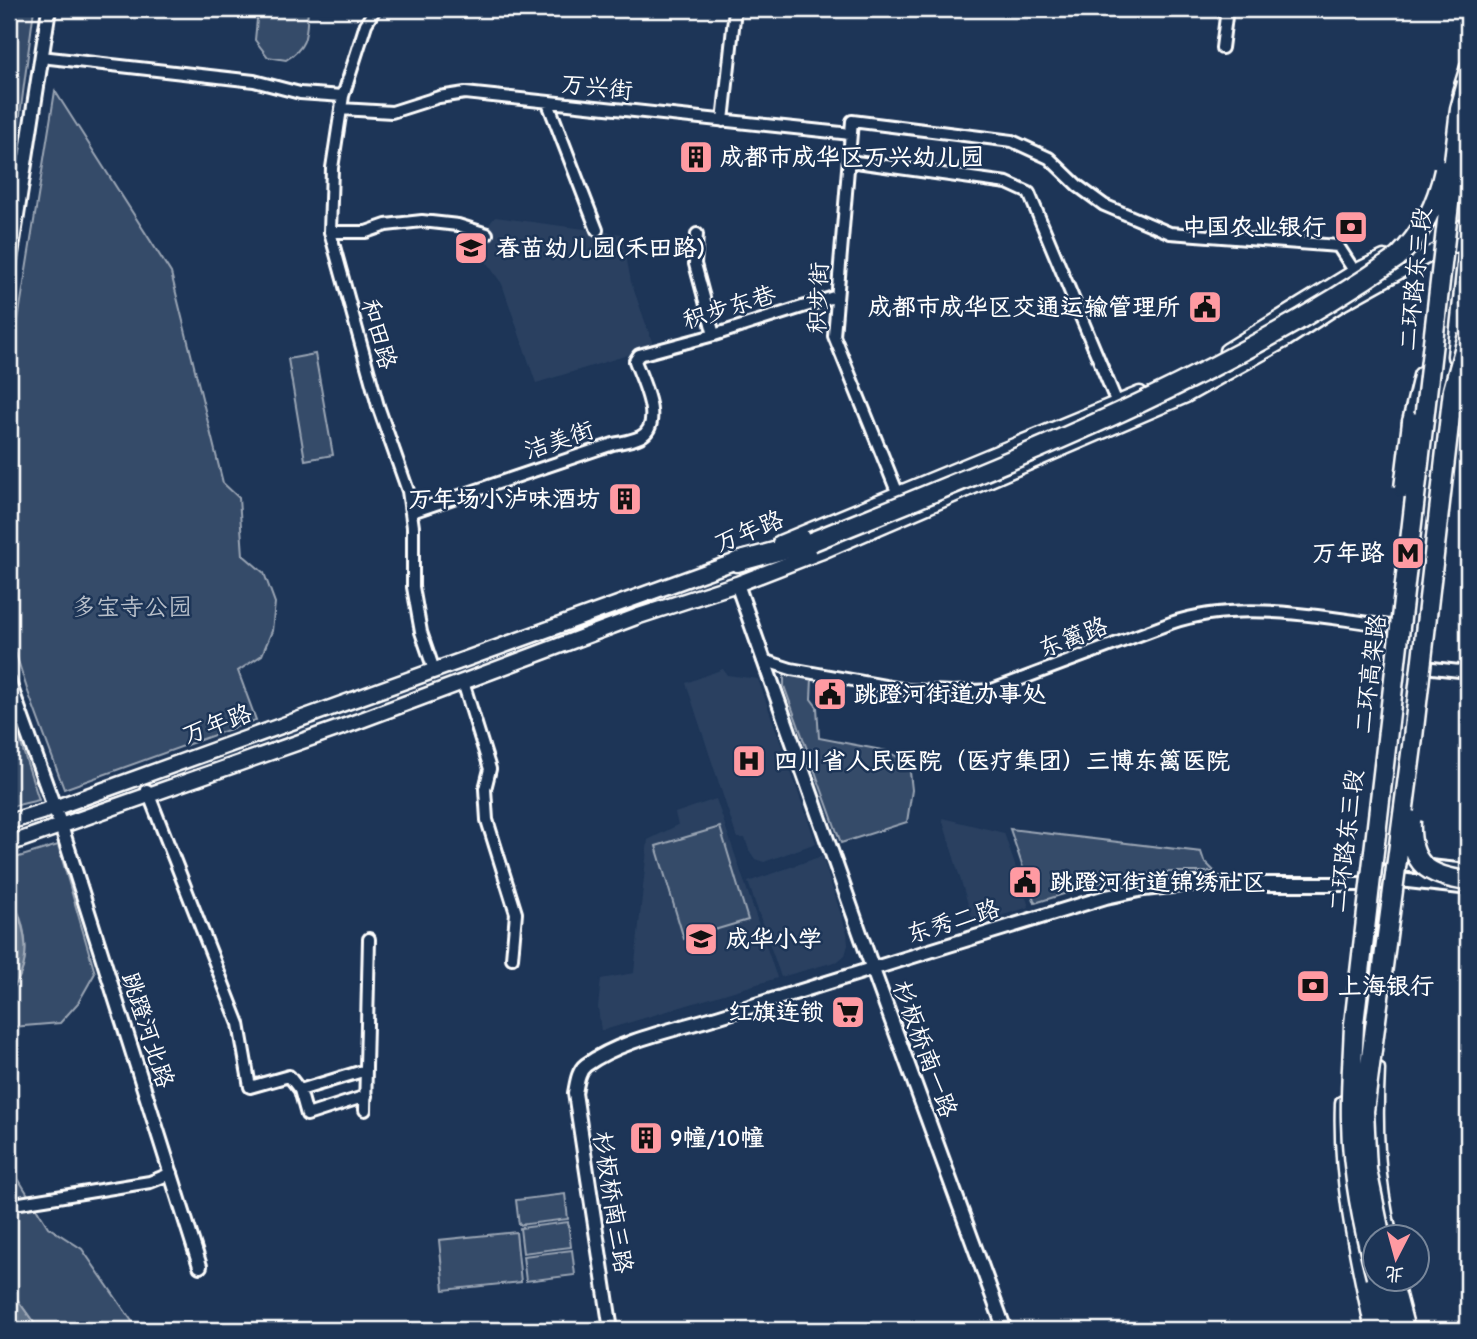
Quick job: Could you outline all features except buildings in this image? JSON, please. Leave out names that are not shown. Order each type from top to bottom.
[{"type":"highway","name":"二环高架路","points":[[1363,1224],[1350,1121],[1354,1024],[1365,891],[1460,109],[1468,78]]},
{"type":"highway","points":[[737,562],[811,541],[1076,432],[1189,380],[1278,331],[1381,269],[1413,242],[1437,200],[1460,109]]},
{"type":"highway","name":"二环高架路","points":[[1378,1224],[1367,1170],[1364,1111],[1412,746],[1468,254]]},
{"type":"highway","points":[[1454,390],[1468,335]]},
{"type":"highway","points":[[1365,891],[1365,842],[1412,422],[1429,352]]},
{"type":"highway","points":[[1412,746],[1410,837],[1415,855],[1421,865],[1434,874],[1468,881]]},
{"type":"highway","name":"二环高架路","points":[[1380,1294],[1388,1330]]},
{"type":"highway","points":[[1396,1294],[1405,1330]]},
{"type":"main road","name":"二环路东三段","points":[[1373,1330],[1350,1217],[1342,1149],[1345,1051],[1398,627],[1459,97],[1468,67]]},
{"type":"main road","name":"万年路","points":[[15,820],[737,562],[1179,377],[1356,272],[1443,232],[1468,227]]},
{"type":"main road","name":"万年路","points":[[9,844],[820,552],[1186,395],[1441,248],[1468,242]]},
{"type":"main road","points":[[1387,1224],[1377,1168],[1374,1121],[1378,1055],[1468,291]]},
{"type":"main road","points":[[1065,425],[1074,424],[1082,430],[1081,440],[1074,445]]},
{"type":"main road","points":[[1405,1294],[1413,1330]]},
{"type":"street","points":[[9,267],[49,9]]},
{"type":"street","name":"和田路","points":[[375,9],[366,24],[343,96],[332,169],[330,232],[370,379],[408,491],[412,512],[413,587],[421,632],[434,670]]},
{"type":"street","points":[[723,121],[735,9]]},
{"type":"street","points":[[1222,48],[1227,9]]},
{"type":"street","points":[[41,57],[254,81],[300,93],[343,96]]},
{"type":"street","name":"万兴街","points":[[341,109],[392,112],[439,97],[465,93],[851,134]]},
{"type":"street","points":[[548,103],[597,230]]},
{"type":"street","points":[[851,134],[852,121],[1012,141],[1049,158],[1104,205],[1170,233],[1338,246],[1356,272]]},
{"type":"street","name":"积步街","points":[[851,134],[834,335],[898,494]]},
{"type":"street","points":[[849,161],[1007,183],[1029,193],[1117,403]]},
{"type":"street","points":[[330,232],[366,232],[386,225],[422,220],[458,225],[487,234]]},
{"type":"street","points":[[697,234],[695,264],[715,335]]},
{"type":"street","name":"积步东巷","points":[[635,361],[639,355],[715,335],[837,296]]},
{"type":"street","name":"洁美街","points":[[412,512],[613,444],[642,437],[650,428],[653,415],[635,361]]},
{"type":"street","points":[[1451,430],[1468,432]]},
{"type":"street","name":"杉板桥南一路","points":[[737,584],[872,967],[1005,1330]]},
{"type":"street","name":"东篱路","points":[[764,660],[791,669],[908,690],[992,690],[1192,616],[1253,611],[1398,627]]},
{"type":"street","points":[[1424,667],[1468,672]]},
{"type":"street","name":"跳蹬河北路","points":[[9,682],[61,826],[200,1266]]},
{"type":"street","points":[[463,682],[490,769],[485,789],[487,820],[516,913],[512,958]]},
{"type":"street","points":[[148,793],[239,1024],[250,1087],[289,1076],[300,1090],[307,1115],[366,1096]]},
{"type":"street","points":[[1365,891],[1401,864],[1468,871]]},
{"type":"street","name":"东秀二路","points":[[577,1080],[583,1067],[597,1058],[638,1041],[1105,897],[1190,884],[1365,891],[1399,880],[1468,888]]},
{"type":"street","points":[[365,1110],[369,939]]},
{"type":"street","points":[[300,1090],[366,1070]]},
{"type":"street","name":"杉板桥南三路","points":[[577,1080],[575,1093],[611,1330]]},
{"type":"street","points":[[20,1203],[150,1182],[172,1173]]},
{"type":"shaded area","points":[[495,217],[622,234],[631,282],[654,347],[536,383],[502,284],[485,260],[488,226]]},
{"type":"shaded area","name":"四川省人民医院（医疗集团）三博东篱医院","points":[[723,669],[727,675],[758,679],[816,843],[764,862],[755,859],[745,838],[737,838],[686,683]]},
{"type":"shaded area","name":"成华小学","points":[[716,799],[777,978],[601,1031],[598,1007],[601,979],[634,973],[648,840],[678,825],[675,813]]},
{"type":"shaded area","points":[[942,818],[1004,833],[1029,907],[974,924]]},
{"type":"shaded area","points":[[822,856],[847,933],[845,955],[838,961],[781,977],[748,882]]},
{"type":"shaded area","points":[[9,892],[20,918],[25,956],[23,969],[9,993]]},
{"type":"shaded area","points":[[9,1288],[39,1330],[9,1330]]},
{"type":"green space","points":[[9,9],[34,9],[9,199]]},
{"type":"green space","points":[[258,9],[308,9],[303,44],[286,60],[268,57],[255,40]]},
{"type":"green space","name":"多宝寺公园","points":[[55,91],[171,273],[223,483],[239,498],[243,555],[264,573],[275,603],[272,631],[262,655],[238,671],[256,720],[64,789],[9,632],[9,376]]},
{"type":"green space","points":[[315,354],[333,455],[305,460],[288,359]]},
{"type":"green space","points":[[789,674],[812,679],[811,699],[817,707],[819,738],[887,751],[909,763],[912,790],[907,822],[841,843],[784,686],[784,676]]},
{"type":"green space","points":[[9,707],[39,800],[9,807]]},
{"type":"green space","points":[[720,827],[748,920],[684,939],[656,846]]},
{"type":"green space","points":[[1010,829],[1201,852],[1204,861],[1215,872],[1165,872],[1112,879],[1035,903]]},
{"type":"green space","points":[[58,845],[95,973],[78,1003],[60,1023],[12,1027],[9,1031],[9,993],[24,965],[26,945],[19,914],[8,889],[9,860]]},
{"type":"green space","points":[[9,1164],[48,1227],[82,1249],[138,1330],[39,1330],[9,1288]]},
{"type":"green space","points":[[565,1194],[568,1219],[519,1225],[516,1200]]},
{"type":"green space","points":[[568,1222],[571,1247],[523,1253],[520,1228]]},
{"type":"green space","points":[[516,1232],[521,1282],[444,1290],[439,1240]]},
{"type":"green space","points":[[572,1250],[575,1275],[526,1281],[523,1256]]},
{"type":"place","name":"成都市成华区万兴幼儿园","points":[[696,157]]},
{"type":"place","name":"中国农业银行","points":[[1351,227]]},
{"type":"place","name":"春苗幼儿园(禾田路)","points":[[471,248]]},
{"type":"place","name":"成都市成华区交通运输管理所","points":[[1205,307]]},
{"type":"place","name":"万年场小泸味酒坊","points":[[625,499]]},
{"type":"place","name":"万年路","points":[[1408,553]]},
{"type":"place","name":"跳蹬河街道办事处","points":[[830,694]]},
{"type":"place","name":"四川省人民医院（医疗集团）三博东篱医院","points":[[749,761]]},
{"type":"place","name":"跳蹬河街道锦绣社区","points":[[1025,882]]},
{"type":"place","name":"成华小学","points":[[701,939]]},
{"type":"place","name":"上海银行","points":[[1313,986]]},
{"type":"place","name":"红旗连锁","points":[[848,1012]]},
{"type":"place","name":"9幢/10幢","points":[[646,1138]]}]
